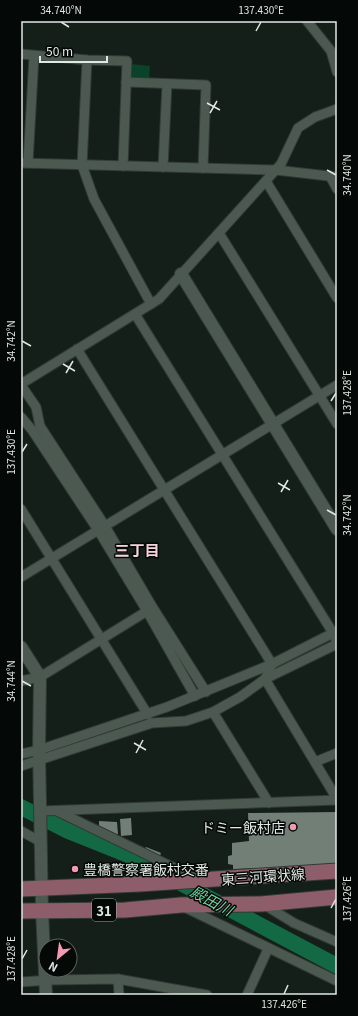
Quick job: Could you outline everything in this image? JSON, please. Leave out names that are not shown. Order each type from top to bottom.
[{"type":"main road","name":"東三河環状線","points":[[21,889],[195,881],[337,871]]},
{"type":"main road","name":"東三河環状線","points":[[21,911],[125,910],[184,905],[261,904],[337,897]]},
{"type":"street","points":[[307,21],[332,51],[337,72]]},
{"type":"street","points":[[21,54],[87,60],[127,61],[123,166]]},
{"type":"street","points":[[34,56],[25,163],[276,170],[333,177],[337,189]]},
{"type":"street","points":[[87,60],[82,165],[94,199],[151,304]]},
{"type":"street","points":[[126,82],[206,85],[203,168]]},
{"type":"street","points":[[163,167],[167,84]]},
{"type":"street","points":[[195,696],[150,609],[40,426],[36,407],[21,385],[159,299],[281,164],[298,128],[315,117],[337,109]]},
{"type":"street","points":[[266,181],[337,298]]},
{"type":"street","points":[[219,233],[337,424]]},
{"type":"street","points":[[182,274],[337,529]]},
{"type":"street","points":[[21,754],[39,755],[152,723],[186,721],[213,712],[240,697],[265,679],[337,643],[335,632],[135,314]]},
{"type":"street","points":[[77,350],[272,664]]},
{"type":"street","points":[[21,577],[337,385]]},
{"type":"street","points":[[21,417],[32,430],[102,528]]},
{"type":"street","points":[[21,509],[148,714]]},
{"type":"street","points":[[21,681],[40,677],[150,609]]},
{"type":"street","points":[[150,609],[206,692]]},
{"type":"street","points":[[21,766],[39,755],[206,692],[272,664],[335,632]]},
{"type":"street","points":[[21,648],[40,677],[39,755],[42,911],[46,995]]},
{"type":"street","points":[[265,679],[272,664]]},
{"type":"street","points":[[41,811],[337,800],[265,679]]},
{"type":"street","points":[[213,712],[269,803]]},
{"type":"street","points":[[314,762],[337,753]]},
{"type":"street","points":[[56,811],[195,881]]},
{"type":"street","points":[[21,832],[41,838]]},
{"type":"street","points":[[261,904],[294,922],[337,942]]},
{"type":"street","points":[[184,905],[268,949],[337,981]]},
{"type":"street","points":[[247,995],[268,949]]},
{"type":"street","points":[[118,979],[119,995]]},
{"type":"street","points":[[21,982],[46,980],[118,979],[208,995]]},
{"type":"green space","points":[[131,64],[150,66],[149,79],[130,78]]},
{"type":"building","name":"ドミー飯村店","points":[[337,812],[337,866],[233,869],[233,865],[228,864],[228,856],[232,855],[232,843],[249,841],[248,813]]},
{"type":"building","points":[[131,818],[132,835],[121,836],[120,819]]},
{"type":"building","points":[[99,821],[117,822],[118,834],[107,834],[99,831]]},
{"type":"building","points":[[146,847],[161,853],[159,858],[144,851]]},
{"type":"waterway","name":"殿田川","points":[[21,807],[66,830],[126,854],[337,966]]},
{"type":"place","name":"ドミー飯村店","points":[[293,827]]},
{"type":"place","name":"豊橋警察署飯村交番","points":[[75,869]]},
{"type":"district","name":"三丁目","points":[[137,549]]}]
